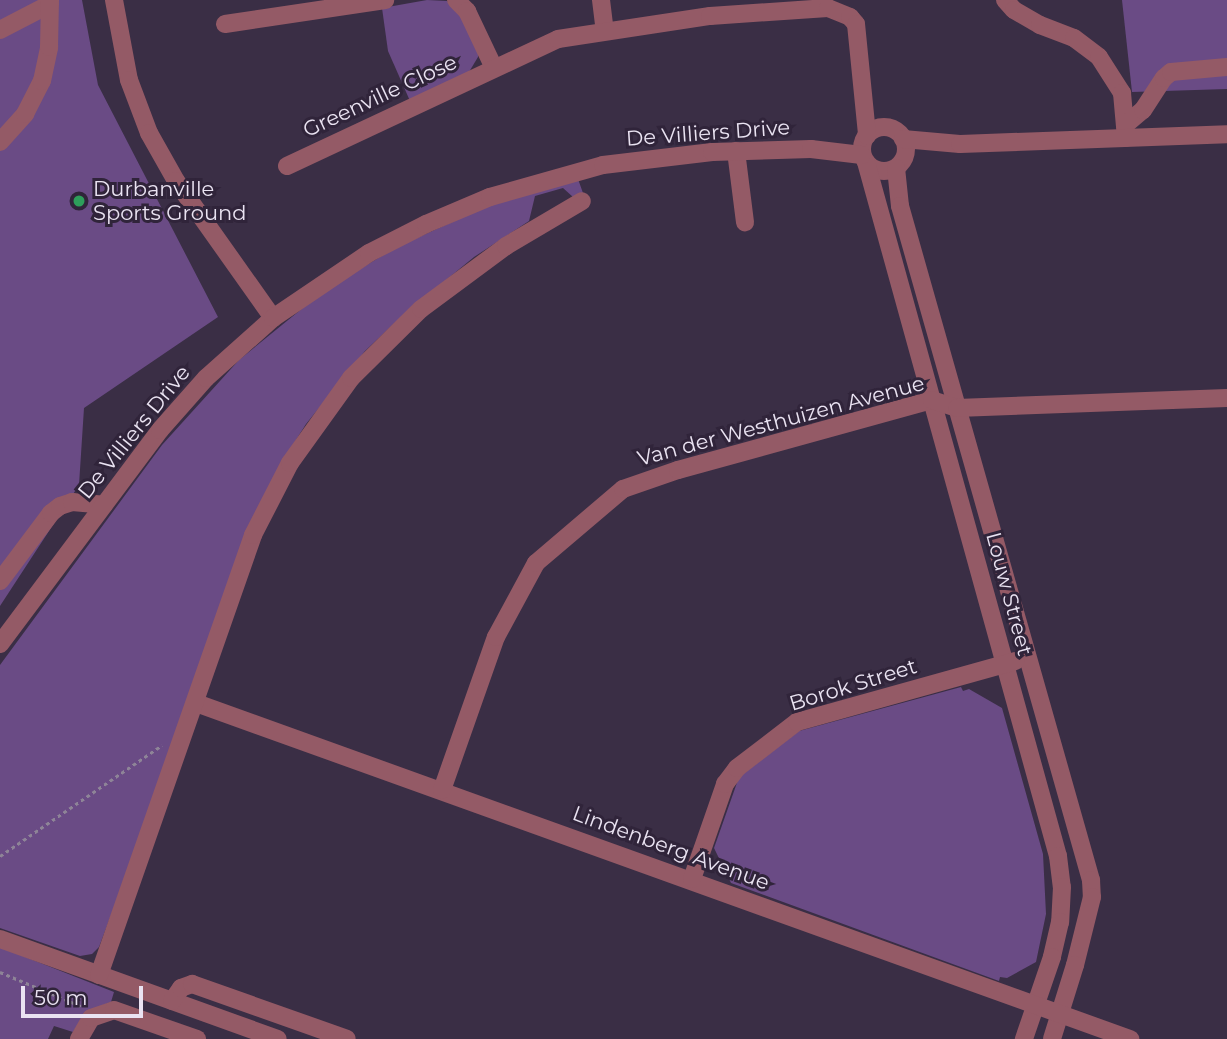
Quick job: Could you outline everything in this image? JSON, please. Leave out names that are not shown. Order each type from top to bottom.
[{"type":"street","points":[[114,0],[126,70],[149,134],[176,181],[274,318]]},
{"type":"street","points":[[225,24],[385,0]]},
{"type":"street","points":[[456,0],[467,11],[494,68]]},
{"type":"street","points":[[601,0],[605,31]]},
{"type":"street","points":[[1005,0],[1014,10],[1040,25],[1074,38],[1099,57],[1122,93],[1126,131]]},
{"type":"street","points":[[0,30],[50,2]]},
{"type":"street","points":[[2,139],[25,114],[42,81],[49,47],[50,2]]},
{"type":"street","name":"Greenville Close","points":[[287,166],[558,38],[710,16],[828,8],[850,17],[856,24],[864,93],[865,148]]},
{"type":"street","points":[[1126,131],[1171,72],[1227,67]]},
{"type":"street","name":"Greenville Close","points":[[864,93],[886,127]]},
{"type":"street","points":[[960,144],[880,171],[865,148],[886,127],[893,129],[903,139],[960,144],[1126,131],[1227,134]]},
{"type":"street","points":[[900,163],[903,139]]},
{"type":"street","name":"De Villiers Drive","points":[[0,644],[182,404],[232,354],[274,318],[369,253],[426,224],[490,197],[603,165],[667,156],[736,151],[865,148]]},
{"type":"street","name":"Louw Street","points":[[865,148],[1060,871],[1060,922],[1037,1005],[1024,1039]]},
{"type":"street","points":[[736,151],[745,222]]},
{"type":"street","name":"Louw Street","points":[[900,163],[900,206],[1092,886],[1061,1014],[1052,1039]]},
{"type":"street","points":[[99,975],[253,535],[290,463],[329,405],[375,353],[446,289],[506,246],[582,201]]},
{"type":"street","name":"Van der Westhuizen Avenue","points":[[442,790],[496,637],[537,563],[616,493],[678,470],[932,400],[957,408],[1227,398]]},
{"type":"street","points":[[0,581],[51,513],[60,506],[72,502],[104,505]]},
{"type":"street","name":"Borok Street","points":[[692,879],[725,784],[737,768],[797,722],[1028,658]]},
{"type":"street","name":"Lindenberg Avenue","points":[[196,703],[692,879],[1130,1039]]},
{"type":"street","points":[[0,939],[278,1039]]},
{"type":"street","points":[[172,1001],[181,988],[192,984],[347,1039]]},
{"type":"street","points":[[79,1039],[87,1023],[97,1014],[120,1012],[197,1039]]},
{"type":"path","points":[[0,856],[159,746],[184,735]]},
{"type":"path","points":[[0,972],[38,986],[97,1014]]},
{"type":"shaded area","name":"Durbanville Sports Ground","points":[[0,0],[82,0],[98,85],[218,317],[84,408],[79,485],[0,606]]},
{"type":"shaded area","points":[[427,0],[447,1],[457,8],[478,51],[478,57],[469,72],[410,101],[388,51],[382,8]]},
{"type":"shaded area","points":[[1122,0],[1227,0],[1227,89],[1132,92]]},
{"type":"shaded area","points":[[578,179],[583,193],[573,197],[563,188],[535,196],[529,221],[474,257],[401,317],[365,351],[306,424],[282,462],[99,947],[92,954],[80,956],[0,928],[0,665],[162,445],[239,360],[325,290],[395,248],[487,206]]},
{"type":"shaded area","points":[[961,687],[963,691],[969,689],[1002,708],[1043,854],[1046,914],[1036,962],[1007,978],[1000,977],[999,981],[731,883],[714,848],[739,777],[799,731]]},
{"type":"shaded area","points":[[0,947],[114,992],[111,1002],[86,1012],[73,1032],[54,1026],[48,1039],[0,1039]]},
{"type":"place","name":"Durbanville Sports Ground","points":[[79,201]]}]
